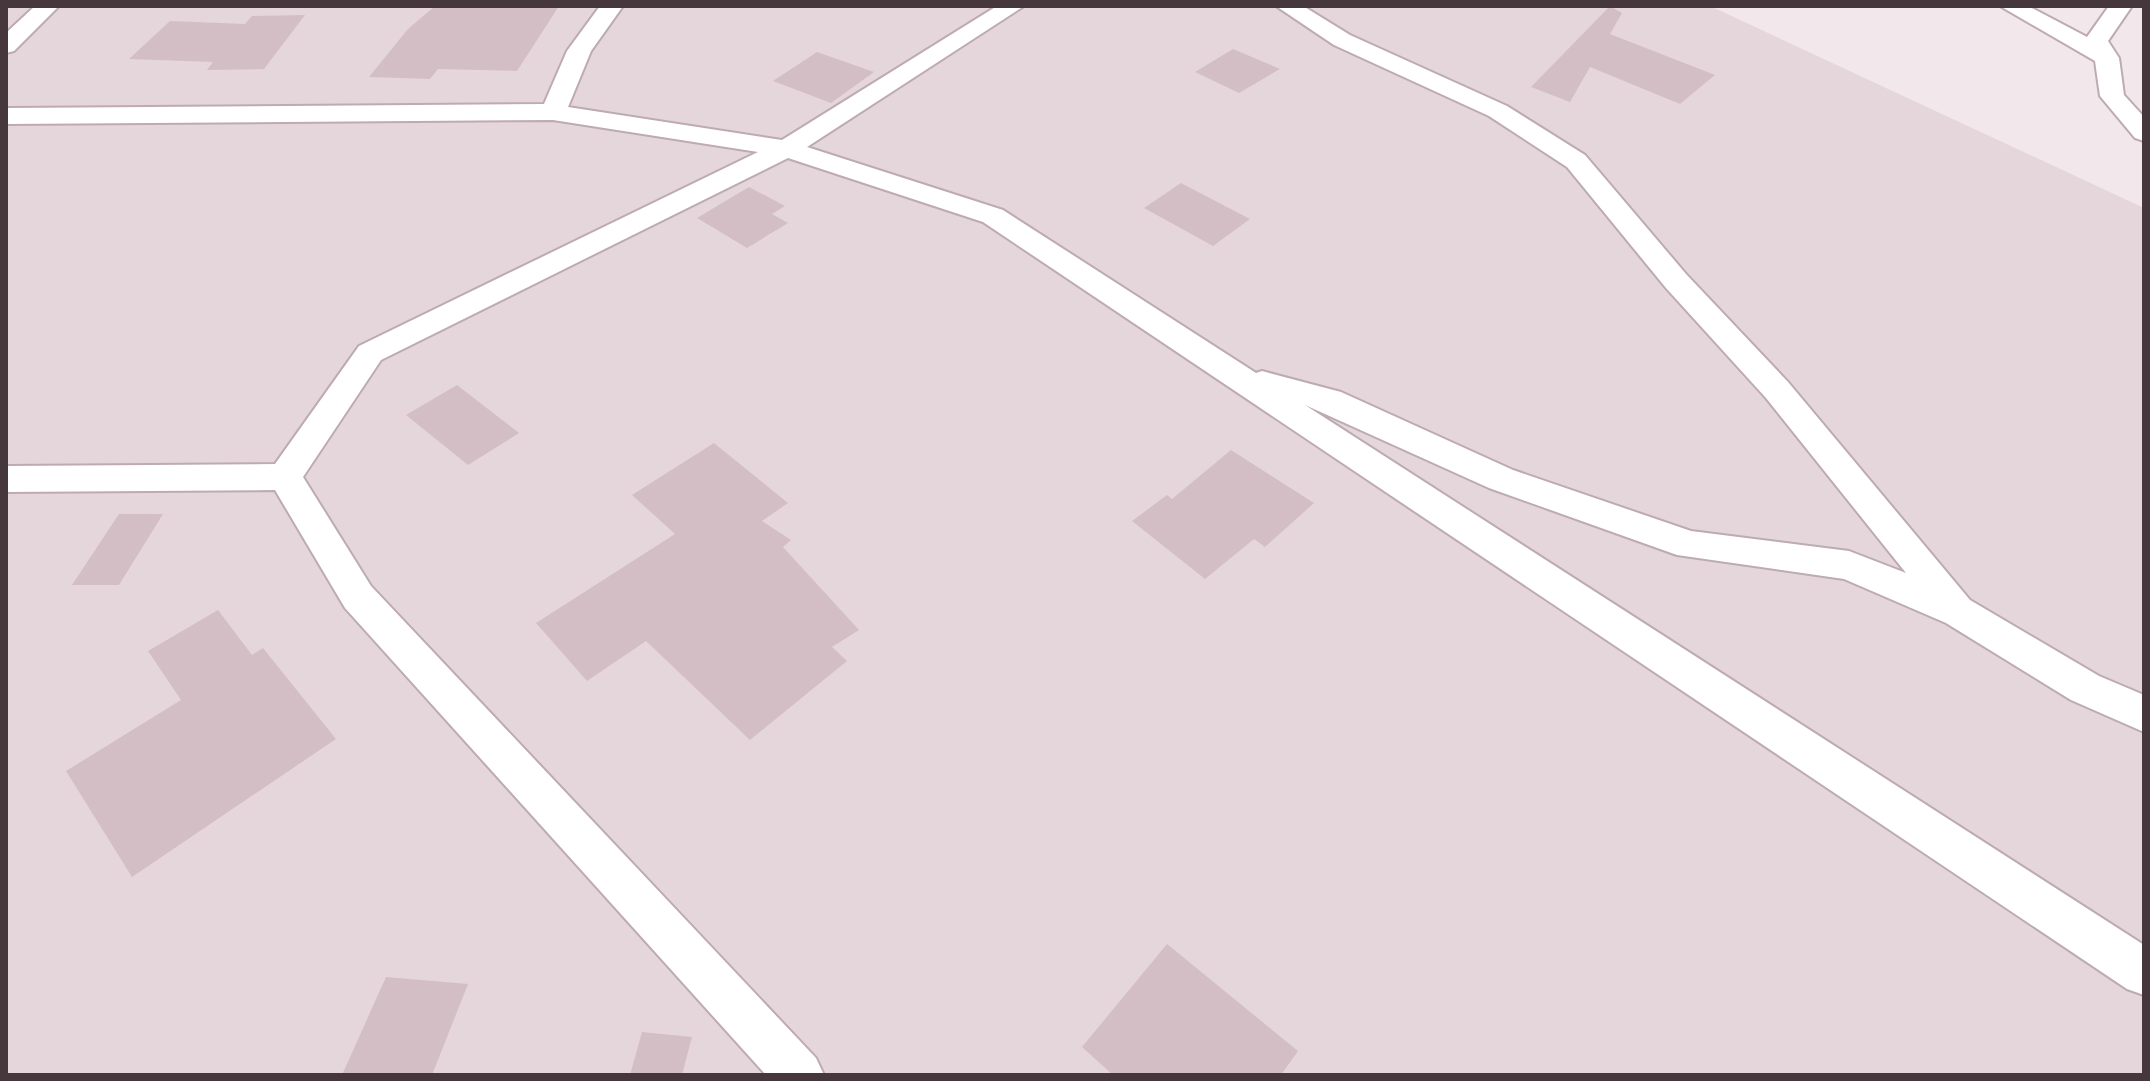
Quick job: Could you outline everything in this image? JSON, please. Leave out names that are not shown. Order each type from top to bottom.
[{"type":"street","points":[[6,46],[48,6]]},
{"type":"street","points":[[553,112],[579,51],[612,6]]},
{"type":"street","points":[[1287,6],[1342,40],[1498,111],[1576,161],[1676,281],[1777,390],[1959,612]]},
{"type":"street","points":[[2011,6],[2107,58]]},
{"type":"street","points":[[2121,6],[2096,41],[2107,58],[2112,96],[2144,133]]},
{"type":"street","points":[[285,477],[370,353],[786,149],[1007,7]]},
{"type":"street","points":[[6,116],[553,112],[786,149],[993,216],[2144,972]]},
{"type":"street","points":[[1232,374],[1330,400],[1501,479],[1690,545],[1849,565],[1959,612],[2085,688],[2144,714]]},
{"type":"street","points":[[6,479],[285,477]]},
{"type":"street","points":[[285,477],[358,597],[799,1075]]},
{"type":"shaded area","points":[[6,6],[1710,6],[2144,208],[2144,1075],[6,1075]]},
{"type":"building","points":[[435,6],[559,6],[517,71],[438,69],[430,79],[369,77],[408,29]]},
{"type":"building","points":[[1610,6],[1622,13],[1610,34],[1715,75],[1680,104],[1590,67],[1570,102],[1531,87]]},
{"type":"building","points":[[305,15],[264,69],[207,70],[213,62],[129,59],[170,21],[245,24],[252,16]]},
{"type":"building","points":[[1233,49],[1280,69],[1239,93],[1195,72]]},
{"type":"building","points":[[817,52],[874,72],[831,103],[773,81]]},
{"type":"building","points":[[1181,183],[1250,219],[1213,246],[1144,208]]},
{"type":"building","points":[[749,187],[785,206],[772,214],[788,223],[747,248],[697,218]]},
{"type":"building","points":[[457,385],[519,433],[468,465],[406,415]]},
{"type":"building","points":[[714,443],[788,503],[762,521],[791,540],[783,547],[859,630],[832,647],[847,661],[750,740],[646,641],[587,681],[536,623],[675,534],[632,495]]},
{"type":"building","points":[[1231,450],[1314,503],[1265,547],[1254,539],[1205,579],[1132,521],[1167,495],[1172,499]]},
{"type":"building","points":[[119,514],[163,514],[119,585],[72,585]]},
{"type":"building","points":[[218,610],[252,655],[263,648],[336,739],[132,877],[66,771],[181,700],[148,651]]},
{"type":"building","points":[[1167,944],[1298,1051],[1281,1075],[1113,1075],[1082,1047]]},
{"type":"building","points":[[386,977],[468,984],[432,1075],[342,1075]]},
{"type":"building","points":[[642,1032],[692,1037],[682,1075],[630,1075]]}]
